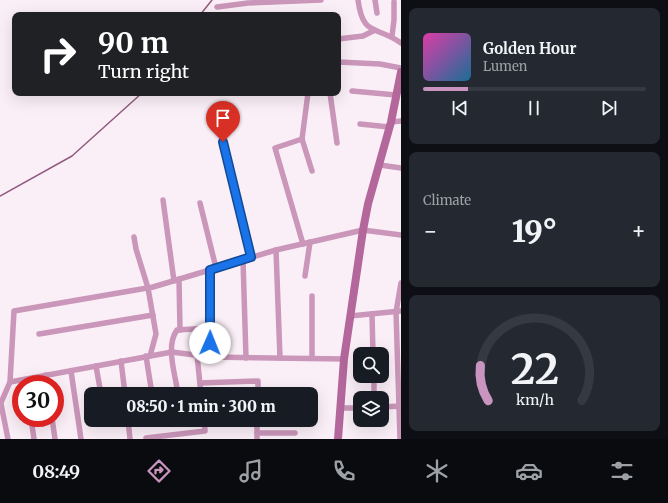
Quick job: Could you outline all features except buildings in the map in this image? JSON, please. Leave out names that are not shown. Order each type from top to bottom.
[{"type":"main road","points":[[338,439],[344,359],[363,230],[368,204],[380,165],[390,124],[401,72]]},
{"type":"street","points":[[217,7],[248,3],[321,0]]},
{"type":"street","points":[[358,0],[361,18],[366,27],[392,36],[401,43]]},
{"type":"street","points":[[375,0],[377,13]]},
{"type":"street","points":[[392,36],[394,2]]},
{"type":"street","points":[[341,39],[363,36],[375,30]]},
{"type":"street","points":[[341,62],[380,64],[401,68]]},
{"type":"street","points":[[352,91],[396,95]]},
{"type":"street","points":[[308,96],[302,139],[312,171]]},
{"type":"street","points":[[330,96],[337,143]]},
{"type":"street","points":[[360,124],[390,124],[401,121]]},
{"type":"street","points":[[302,139],[275,148],[306,243],[305,276]]},
{"type":"street","points":[[223,142],[251,257]]},
{"type":"street","points":[[380,165],[401,168]]},
{"type":"street","points":[[163,200],[177,280],[180,330]]},
{"type":"street","points":[[200,203],[213,269],[210,357]]},
{"type":"street","points":[[8,439],[0,404],[10,382],[14,311],[148,288],[276,250],[363,230],[401,235]]},
{"type":"street","points":[[134,237],[136,250],[148,288],[156,334],[148,356],[151,387]]},
{"type":"street","points":[[276,250],[280,358]]},
{"type":"street","points":[[243,260],[246,358]]},
{"type":"street","points":[[400,439],[399,311],[401,282]]},
{"type":"street","points":[[312,296],[312,358]]},
{"type":"street","points":[[350,316],[399,311]]},
{"type":"street","points":[[372,314],[373,347]]},
{"type":"street","points":[[39,334],[153,315]]},
{"type":"street","points":[[177,387],[172,352],[172,337],[177,330],[210,328]]},
{"type":"street","points":[[51,375],[172,352],[210,357],[344,359]]},
{"type":"street","points":[[197,355],[200,387]]},
{"type":"street","points":[[121,361],[124,387]]},
{"type":"street","points":[[96,366],[100,387]]},
{"type":"street","points":[[71,371],[81,439]]},
{"type":"street","points":[[200,383],[258,381],[258,387]]},
{"type":"street","points":[[389,407],[400,406]]},
{"type":"street","points":[[341,408],[353,408]]},
{"type":"street","points":[[32,427],[34,439]]},
{"type":"street","points":[[53,427],[55,439]]},
{"type":"street","points":[[129,427],[130,439]]},
{"type":"street","points":[[146,438],[205,431],[205,427]]},
{"type":"street","points":[[257,436],[295,433]]},
{"type":"waterway","points":[[202,12],[212,0]]},
{"type":"waterway","points":[[0,196],[72,156],[139,96]]},
{"type":"route","points":[[210,343],[210,270],[251,257],[223,142]]}]
